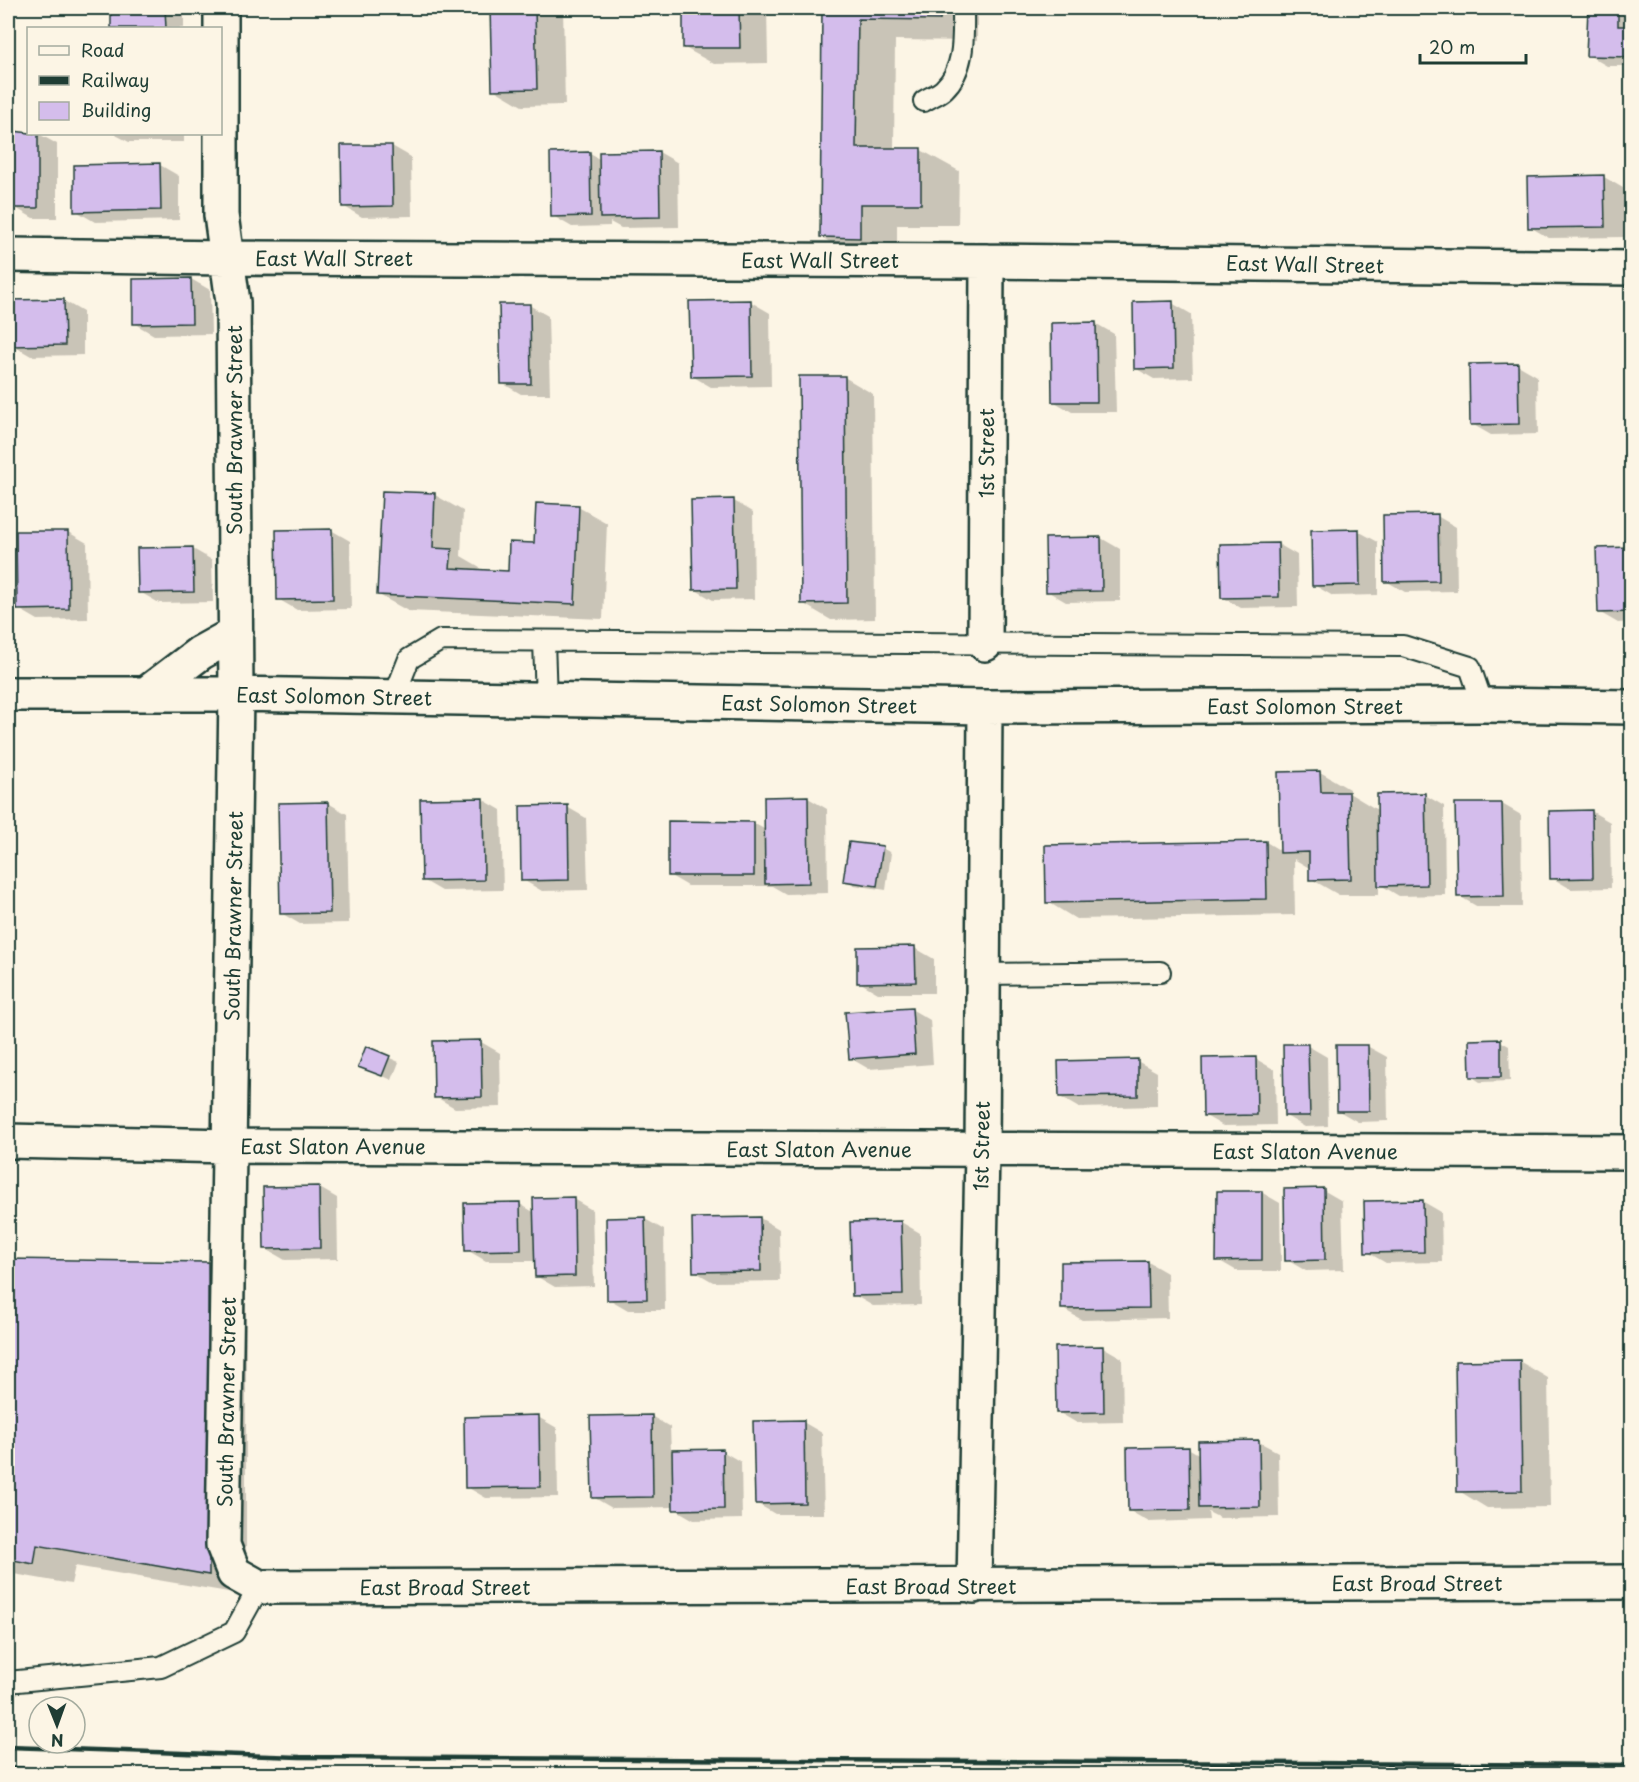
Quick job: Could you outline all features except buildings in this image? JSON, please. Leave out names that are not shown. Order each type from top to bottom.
[{"type":"street","name":"South Brawner Street","points":[[221,8],[221,27]]},
{"type":"street","name":"South Brawner Street","points":[[221,135],[221,215],[233,302],[236,633],[223,1545],[246,1580]]},
{"type":"street","name":"East Wall Street","points":[[8,255],[987,261],[1632,268]]},
{"type":"street","name":"1st Street","points":[[985,645],[987,261]]},
{"type":"street","points":[[146,694],[200,653],[236,633]]},
{"type":"street","name":"East Solomon Street","points":[[8,694],[236,694],[985,707],[1483,705],[1632,707]]},
{"type":"street","name":"1st Street","points":[[974,1586],[982,1150],[985,707]]},
{"type":"street","name":"East Slaton Avenue","points":[[8,1141],[230,1146],[1632,1152]]},
{"type":"street","name":"East Broad Street","points":[[246,1580],[974,1586],[1632,1582]]},
{"type":"lane","points":[[924,101],[944,89],[957,70],[963,48],[963,8]]},
{"type":"lane","points":[[394,697],[409,659],[441,640],[1403,646],[1470,667],[1483,705]]},
{"type":"lane","points":[[544,641],[546,700]]},
{"type":"lane","points":[[983,974],[1160,972]]},
{"type":"lane","points":[[8,1682],[161,1667],[234,1632],[246,1580]]},
{"type":"railway","points":[[8,1747],[300,1757],[1632,1765]]},
{"type":"railway","points":[[8,1768],[131,1774]]}]
